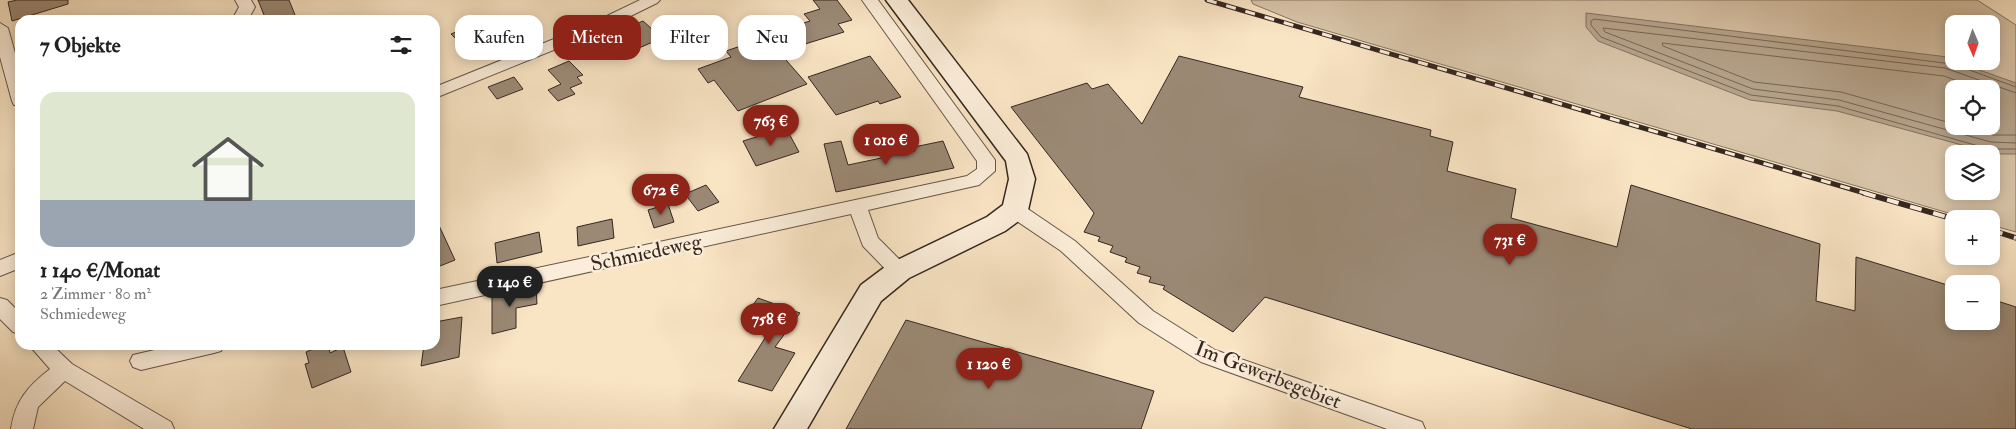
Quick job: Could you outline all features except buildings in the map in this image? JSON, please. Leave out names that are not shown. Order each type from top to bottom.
[{"type":"street","points":[[243,15],[247,7],[244,0]]},
{"type":"street","points":[[440,92],[592,29],[652,0]]},
{"type":"street","name":"Schmiedeweg","points":[[440,297],[973,181],[986,171],[986,160],[870,0]]},
{"type":"street","points":[[790,429],[871,293],[899,270],[996,224],[1015,210],[1022,179],[1018,160],[897,0]]},
{"type":"street","points":[[0,28],[15,82]]},
{"type":"street","points":[[858,207],[870,241],[899,270]]},
{"type":"street","name":"Im Gewerbegebiet","points":[[1015,210],[1068,246],[1146,317],[1208,356],[1414,429]]},
{"type":"street","points":[[0,269],[15,262]]},
{"type":"street","points":[[0,306],[15,321]]},
{"type":"street","points":[[44,350],[64,370],[163,429]]},
{"type":"street","points":[[140,360],[189,350]]},
{"type":"street","points":[[22,429],[23,413],[34,394],[64,370]]},
{"type":"shaded area","points":[[1251,0],[1977,0],[2016,25],[2016,232],[2000,228],[2000,210],[1945,210],[1945,212],[1297,22],[1253,4]]},
{"type":"water","points":[[1586,13],[1945,57],[1945,70],[1979,70],[2016,83],[2016,154],[2000,154],[2000,145],[1962,145],[1837,111],[1750,100],[1598,41],[1586,27]]},
{"type":"railway","points":[[1207,0],[1868,194]]},
{"type":"railway","points":[[1864,193],[1945,216]]},
{"type":"railway","points":[[2000,233],[2016,238]]}]
